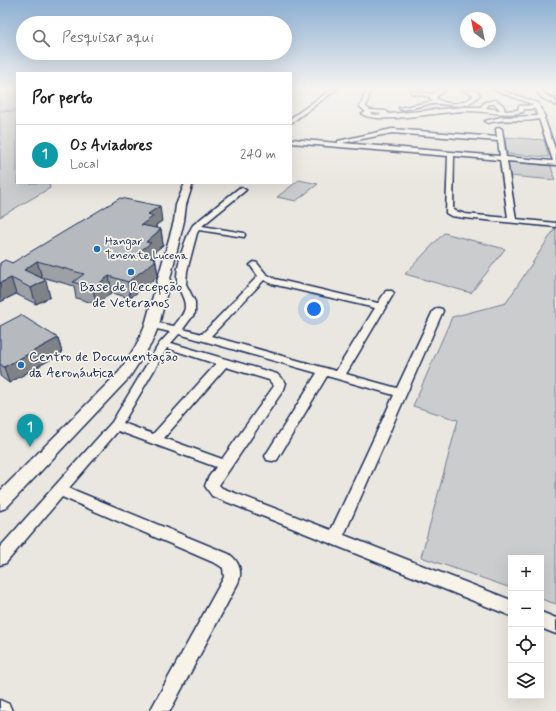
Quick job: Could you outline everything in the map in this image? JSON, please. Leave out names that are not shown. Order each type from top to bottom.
[{"type":"main road","points":[[0,503],[124,375],[144,344],[152,325],[179,221],[181,205],[189,184]]},
{"type":"street","points":[[292,142],[556,162],[554,147],[544,122]]},
{"type":"street","points":[[499,129],[512,220]]},
{"type":"street","points":[[330,145],[392,131],[500,139]]},
{"type":"street","points":[[451,154],[449,210],[458,215],[556,225]]},
{"type":"street","points":[[0,558],[116,425],[164,344],[190,313],[190,302],[181,284],[186,257],[193,233],[196,227],[242,190]]},
{"type":"street","points":[[196,227],[241,236]]},
{"type":"street","points":[[254,265],[262,276],[272,281],[380,306]]},
{"type":"street","points":[[204,338],[262,276]]},
{"type":"street","points":[[339,375],[389,293]]},
{"type":"street","points":[[335,538],[438,311]]},
{"type":"street","points":[[152,325],[177,330],[401,393]]},
{"type":"street","points":[[164,344],[274,377],[280,382],[280,386],[213,482],[212,486],[217,492],[508,607]]},
{"type":"street","points":[[156,439],[224,362]]},
{"type":"street","points":[[272,456],[324,371]]},
{"type":"street","points":[[116,425],[224,465]]},
{"type":"street","points":[[59,490],[230,563],[233,570],[232,578],[160,711]]},
{"type":"street","points":[[544,621],[556,626]]},
{"type":"shaded area","points":[[0,122],[16,122],[16,184],[49,184],[50,188],[0,217]]},
{"type":"shaded area","points":[[505,137],[544,140],[549,157],[507,154]]},
{"type":"shaded area","points":[[506,161],[551,166],[555,180],[509,176]]},
{"type":"shaded area","points":[[299,180],[318,184],[296,201],[277,197]]},
{"type":"shaded area","points":[[556,227],[556,604],[544,600],[544,555],[508,555],[508,587],[421,557],[458,420],[413,406],[452,317],[506,303]]},
{"type":"shaded area","points":[[444,233],[505,249],[471,293],[405,274]]},
{"type":"building","points":[[120,198],[160,206],[148,214],[154,216],[141,225],[161,229],[146,242],[151,243],[137,253],[155,258],[155,261],[128,282],[109,276],[93,288],[73,282],[84,274],[37,261],[24,270],[46,280],[31,288],[11,278],[0,283],[0,263],[5,260],[12,263]]},
{"type":"building","points":[[21,315],[58,338],[4,367],[0,364],[0,326]]},
{"type":"place","name":"Hangar Tenente Lucena","points":[[97,249]]},
{"type":"place","name":"Base de Recepção de Veteranos","points":[[131,272]]},
{"type":"place","name":"Centro de Documentação da Aeronáutica","points":[[21,365]]},
{"type":"place","name":"Os Aviadores","points":[[30,447]]}]
